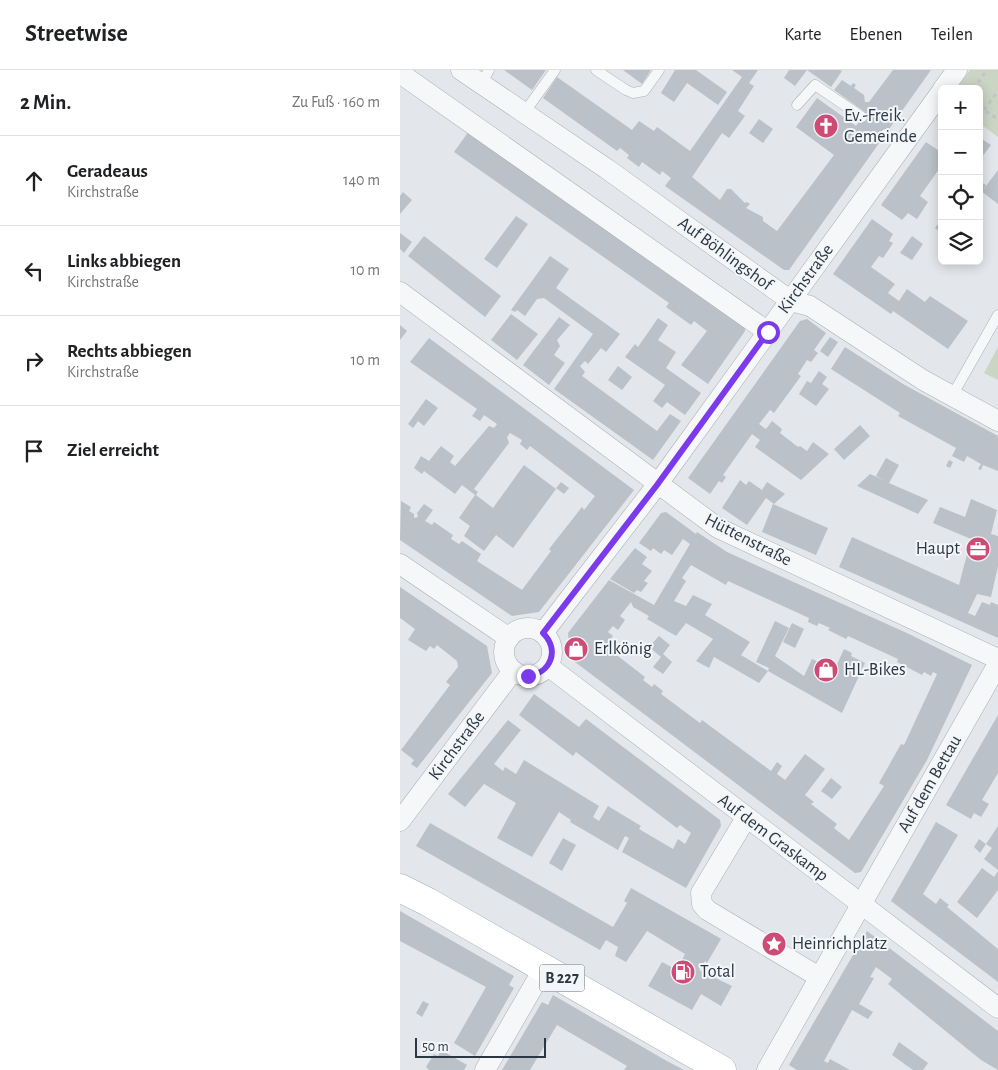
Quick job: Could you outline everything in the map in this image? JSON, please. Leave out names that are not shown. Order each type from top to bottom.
[{"type":"main road","name":"B 227","points":[[400,888],[428,902],[722,1070]]},
{"type":"street","name":"Auf Böhlingshof","points":[[461,70],[485,77],[524,113],[606,169],[790,301],[810,306],[888,359],[998,421]]},
{"type":"street","name":"Kirchstraße","points":[[946,85],[957,70]]},
{"type":"street","points":[[404,76],[768,332]]},
{"type":"street","name":"Kirchstraße","points":[[543,633],[657,485],[938,96]]},
{"type":"street","name":"Hüttenstraße","points":[[400,292],[657,485],[718,528],[998,659]]},
{"type":"street","points":[[400,564],[509,638]]},
{"type":"street","points":[[521,629],[536,629],[543,633],[551,645],[552,652],[548,666],[535,675],[528,676],[513,671],[504,659],[504,651],[509,638],[521,629]]},
{"type":"street","name":"Auf dem Bettau","points":[[767,1070],[998,664]]},
{"type":"street","name":"Auf dem Graskamp","points":[[548,666],[998,1008]]},
{"type":"street","name":"Kirchstraße","points":[[400,821],[513,671]]},
{"type":"street","points":[[746,818],[701,893],[702,904],[707,910],[820,976]]},
{"type":"street","points":[[485,1070],[544,968]]},
{"type":"lane","points":[[524,113],[555,70]]},
{"type":"lane","points":[[596,70],[634,93],[644,91],[659,70]]},
{"type":"lane","points":[[797,105],[815,84],[862,118]]},
{"type":"lane","points":[[886,134],[902,147]]},
{"type":"lane","points":[[952,396],[998,315]]},
{"type":"path","points":[[976,85],[987,70]]},
{"type":"path","points":[[997,93],[984,110],[998,120]]},
{"type":"green space","points":[[970,70],[998,70],[998,137],[983,126],[983,85],[959,85]]},
{"type":"green space","points":[[998,347],[998,380],[984,373]]},
{"type":"building","points":[[504,70],[546,70],[532,90]]},
{"type":"building","points":[[623,70],[651,70],[642,84]]},
{"type":"building","points":[[675,70],[696,70],[727,92],[718,105],[687,83],[674,102],[661,93]]},
{"type":"building","points":[[732,70],[758,70],[749,83],[754,86],[738,111],[745,116],[729,138],[722,133],[692,177],[720,200],[727,189],[731,189],[745,203],[750,204],[746,208],[763,217],[763,221],[777,231],[834,155],[796,127],[817,98],[856,126],[865,112],[834,90],[842,80],[851,86],[853,83],[856,85],[854,88],[864,95],[865,102],[869,102],[893,70],[931,70],[789,270],[784,270],[665,186],[671,178],[662,171],[660,175],[642,162],[639,167],[627,158],[629,155],[620,148],[617,151],[543,98],[557,77],[632,130],[639,121],[654,131],[657,127],[690,151],[742,77]]},
{"type":"building","points":[[789,70],[807,70],[795,86],[784,78]]},
{"type":"building","points":[[807,70],[840,70],[842,71],[831,87]]},
{"type":"building","points":[[759,119],[773,129],[763,143],[749,133]]},
{"type":"building","points":[[469,131],[745,326],[745,331],[708,384],[681,365],[707,331],[694,321],[691,325],[666,307],[669,303],[454,152]]},
{"type":"building","points":[[983,140],[991,145],[983,156]]},
{"type":"building","points":[[926,142],[938,150],[938,171],[920,196],[928,202],[917,219],[908,213],[902,220],[881,205]]},
{"type":"building","points":[[998,170],[998,204],[983,193]]},
{"type":"building","points":[[403,192],[412,200],[400,214],[400,196]]},
{"type":"building","points":[[516,216],[528,224],[497,268],[484,259]]},
{"type":"building","points":[[872,219],[893,234],[889,241],[893,243],[883,258],[879,256],[871,267],[895,284],[888,293],[899,301],[907,289],[925,302],[930,296],[968,321],[948,349],[893,311],[891,314],[833,274]]},
{"type":"building","points":[[400,233],[412,242],[404,253],[400,249]]},
{"type":"building","points":[[424,236],[501,296],[485,317],[408,256]]},
{"type":"building","points":[[912,236],[923,244],[912,260],[900,253]]},
{"type":"building","points":[[550,256],[569,269],[556,288],[620,334],[606,352],[601,348],[588,364],[585,361],[580,366],[585,372],[582,376],[657,431],[670,414],[681,421],[653,460],[554,389],[593,334],[544,298],[537,299],[525,316],[517,310],[515,312],[511,310]]},
{"type":"building","points":[[511,314],[538,334],[517,360],[491,340]]},
{"type":"building","points":[[559,317],[570,325],[557,340],[560,346],[554,355],[565,363],[549,385],[523,365]]},
{"type":"building","points":[[658,318],[668,325],[658,340],[676,352],[666,368],[701,393],[685,415],[667,402],[662,408],[653,401],[665,385],[625,357],[635,344],[638,347]]},
{"type":"building","points":[[807,319],[826,333],[814,350],[818,353],[811,362],[807,360],[798,374],[801,376],[774,413],[770,410],[759,424],[766,429],[772,421],[782,429],[780,433],[798,447],[800,446],[807,451],[813,442],[829,454],[801,480],[755,447],[760,440],[752,434],[723,475],[726,477],[722,483],[719,481],[710,494],[688,478],[800,321]]},
{"type":"building","points":[[400,325],[407,331],[400,340]]},
{"type":"building","points":[[830,337],[838,342],[828,357],[820,351]]},
{"type":"building","points":[[429,338],[634,490],[539,612],[512,616],[400,540],[401,501],[411,507],[409,511],[414,514],[414,518],[418,517],[417,513],[424,504],[433,510],[425,521],[432,525],[434,522],[453,535],[451,539],[459,544],[462,541],[481,554],[477,561],[522,590],[551,551],[549,549],[582,507],[584,510],[595,496],[530,446],[527,450],[520,444],[522,440],[510,433],[507,437],[509,443],[474,489],[478,492],[476,495],[493,508],[524,465],[556,489],[513,548],[496,535],[484,551],[464,536],[470,526],[459,518],[475,495],[462,485],[455,494],[424,471],[422,474],[414,468],[421,456],[429,461],[441,446],[454,456],[450,462],[455,466],[489,426],[494,428],[497,424],[484,415],[480,421],[472,416],[477,409],[410,362]]},
{"type":"building","points":[[845,347],[903,384],[998,436],[998,471],[983,465],[981,470],[978,469],[981,464],[967,456],[964,462],[952,456],[956,448],[898,416],[900,413],[831,369]]},
{"type":"building","points":[[618,366],[632,377],[622,390],[608,380]]},
{"type":"building","points":[[819,371],[827,377],[822,384],[829,389],[816,406],[799,394],[807,381],[811,383]]},
{"type":"building","points":[[426,399],[438,408],[424,426],[418,421],[413,428],[408,424]]},
{"type":"building","points":[[860,425],[870,436],[844,460],[834,449]]},
{"type":"building","points":[[886,458],[899,465],[889,483],[928,500],[918,514],[857,486],[870,474],[886,481],[876,476]]},
{"type":"building","points":[[949,460],[953,462],[950,468],[946,466]]},
{"type":"building","points":[[740,480],[746,485],[749,481],[762,490],[767,482],[785,494],[774,504],[766,498],[747,525],[722,508]]},
{"type":"building","points":[[561,482],[569,488],[564,494],[556,488]]},
{"type":"building","points":[[971,499],[997,510],[991,534],[998,536],[998,566],[991,597],[977,594],[968,613],[975,616],[982,602],[990,605],[991,602],[998,605],[998,638],[839,567],[852,537],[959,585],[971,539],[933,523],[940,507],[965,517]]},
{"type":"building","points":[[773,504],[828,528],[816,555],[762,532]]},
{"type":"building","points":[[666,512],[696,534],[697,532],[727,552],[909,634],[972,665],[927,760],[861,872],[855,873],[571,659],[568,633],[609,580],[654,605],[690,544],[683,539],[672,555],[664,550],[661,554],[653,548],[651,551],[639,543],[661,513]],"holes":[[[691,565],[726,585],[728,581],[809,618],[808,622],[817,626],[819,623],[846,639],[848,636],[898,659],[897,662],[922,675],[924,672],[931,676],[933,672],[937,674],[904,745],[901,744],[879,783],[884,786],[849,840],[834,828],[837,824],[811,804],[814,802],[805,795],[825,769],[805,754],[785,780],[777,774],[782,766],[777,762],[771,771],[702,720],[700,723],[661,694],[663,691],[654,684],[652,687],[643,680],[645,677],[605,646],[613,636],[608,632],[613,626],[618,630],[625,620],[620,616],[631,602],[633,607],[649,616],[647,619],[676,636],[686,623],[713,639],[696,661],[709,668],[714,657],[759,683],[768,671],[741,655],[750,642],[705,615],[712,604],[693,595],[686,606],[674,601],[686,581],[682,578]]]},
{"type":"building","points":[[635,548],[647,557],[642,564],[652,571],[644,581],[648,583],[641,592],[637,590],[634,593],[610,579]]},
{"type":"building","points":[[400,587],[487,646],[492,673],[417,768],[411,764],[414,760],[401,750],[450,685],[446,682],[458,667],[457,661],[437,645],[434,649],[430,646],[426,651],[408,640],[415,629],[400,618]]},
{"type":"building","points":[[775,621],[789,628],[775,656],[804,676],[812,659],[835,669],[844,649],[852,653],[851,656],[865,663],[842,713],[768,671],[769,668],[756,662]]},
{"type":"building","points":[[792,623],[804,629],[795,648],[783,642]]},
{"type":"building","points":[[659,636],[670,645],[663,654],[672,662],[663,674],[653,667],[661,657],[649,647]]},
{"type":"building","points":[[534,694],[579,727],[586,719],[720,820],[721,826],[686,888],[622,852],[629,838],[625,836],[618,850],[570,822],[571,820],[559,812],[532,857],[497,838],[516,803],[484,784],[465,807],[448,794],[508,720],[521,730],[494,764],[503,771],[505,767],[516,774],[524,760],[599,806],[593,817],[599,821],[608,806],[641,826],[639,829],[673,849],[678,839],[685,844],[691,833],[680,825],[677,828],[576,752],[573,756],[519,715]]},
{"type":"building","points":[[998,715],[998,773],[982,800],[989,804],[981,817],[974,813],[971,819],[946,805]]},
{"type":"building","points":[[831,778],[842,787],[832,799],[821,791]]},
{"type":"building","points":[[936,822],[958,835],[923,894],[936,904],[940,898],[949,905],[947,907],[998,949],[998,982],[891,901]]},
{"type":"building","points":[[430,823],[613,927],[627,903],[624,901],[631,888],[718,937],[721,939],[707,963],[705,961],[699,970],[732,986],[721,1006],[701,994],[692,1010],[648,986],[662,962],[677,970],[685,954],[647,931],[626,962],[615,956],[618,947],[606,940],[600,950],[416,846]]},
{"type":"building","points":[[998,826],[998,870],[984,859],[992,848],[986,844]]},
{"type":"building","points":[[563,838],[576,845],[562,871],[549,863]]},
{"type":"building","points":[[979,839],[986,844],[980,853],[974,847]]},
{"type":"building","points":[[982,868],[994,877],[998,871],[998,890],[977,918],[957,902]]},
{"type":"building","points":[[400,911],[514,976],[509,985],[514,988],[475,1056],[454,1043],[486,987],[400,941]]},
{"type":"building","points":[[867,931],[998,1031],[998,1070],[981,1060],[888,984],[892,979],[876,967],[870,977],[874,978],[859,1004],[873,1012],[868,1019],[852,1010],[824,1061],[828,1063],[830,1059],[850,1070],[797,1070],[789,1065]]},
{"type":"building","points":[[553,995],[684,1070],[624,1070],[627,1066],[557,1025],[530,1070],[502,1070],[542,1002],[548,1005]]},
{"type":"building","points":[[423,1001],[429,1004],[422,1017],[416,1013]]},
{"type":"building","points":[[899,1042],[928,1063],[923,1070],[913,1070],[892,1055]]},
{"type":"building","points":[[441,1050],[467,1065],[464,1070],[429,1070],[426,1067],[434,1054],[438,1056]]},
{"type":"place","name":"Ev.-Freik. Gemeinde","points":[[826,126]]},
{"type":"place","name":"Haupt","points":[[978,549]]},
{"type":"place","name":"Erlkönig","points":[[576,649]]},
{"type":"place","name":"HL-Bikes","points":[[826,670]]},
{"type":"place","name":"Heinrichplatz","points":[[774,944]]},
{"type":"place","name":"Total","points":[[683,972]]},
{"type":"route","points":[[528,676],[542,672],[551,660],[551,645],[543,633],[657,485],[768,332]]}]
